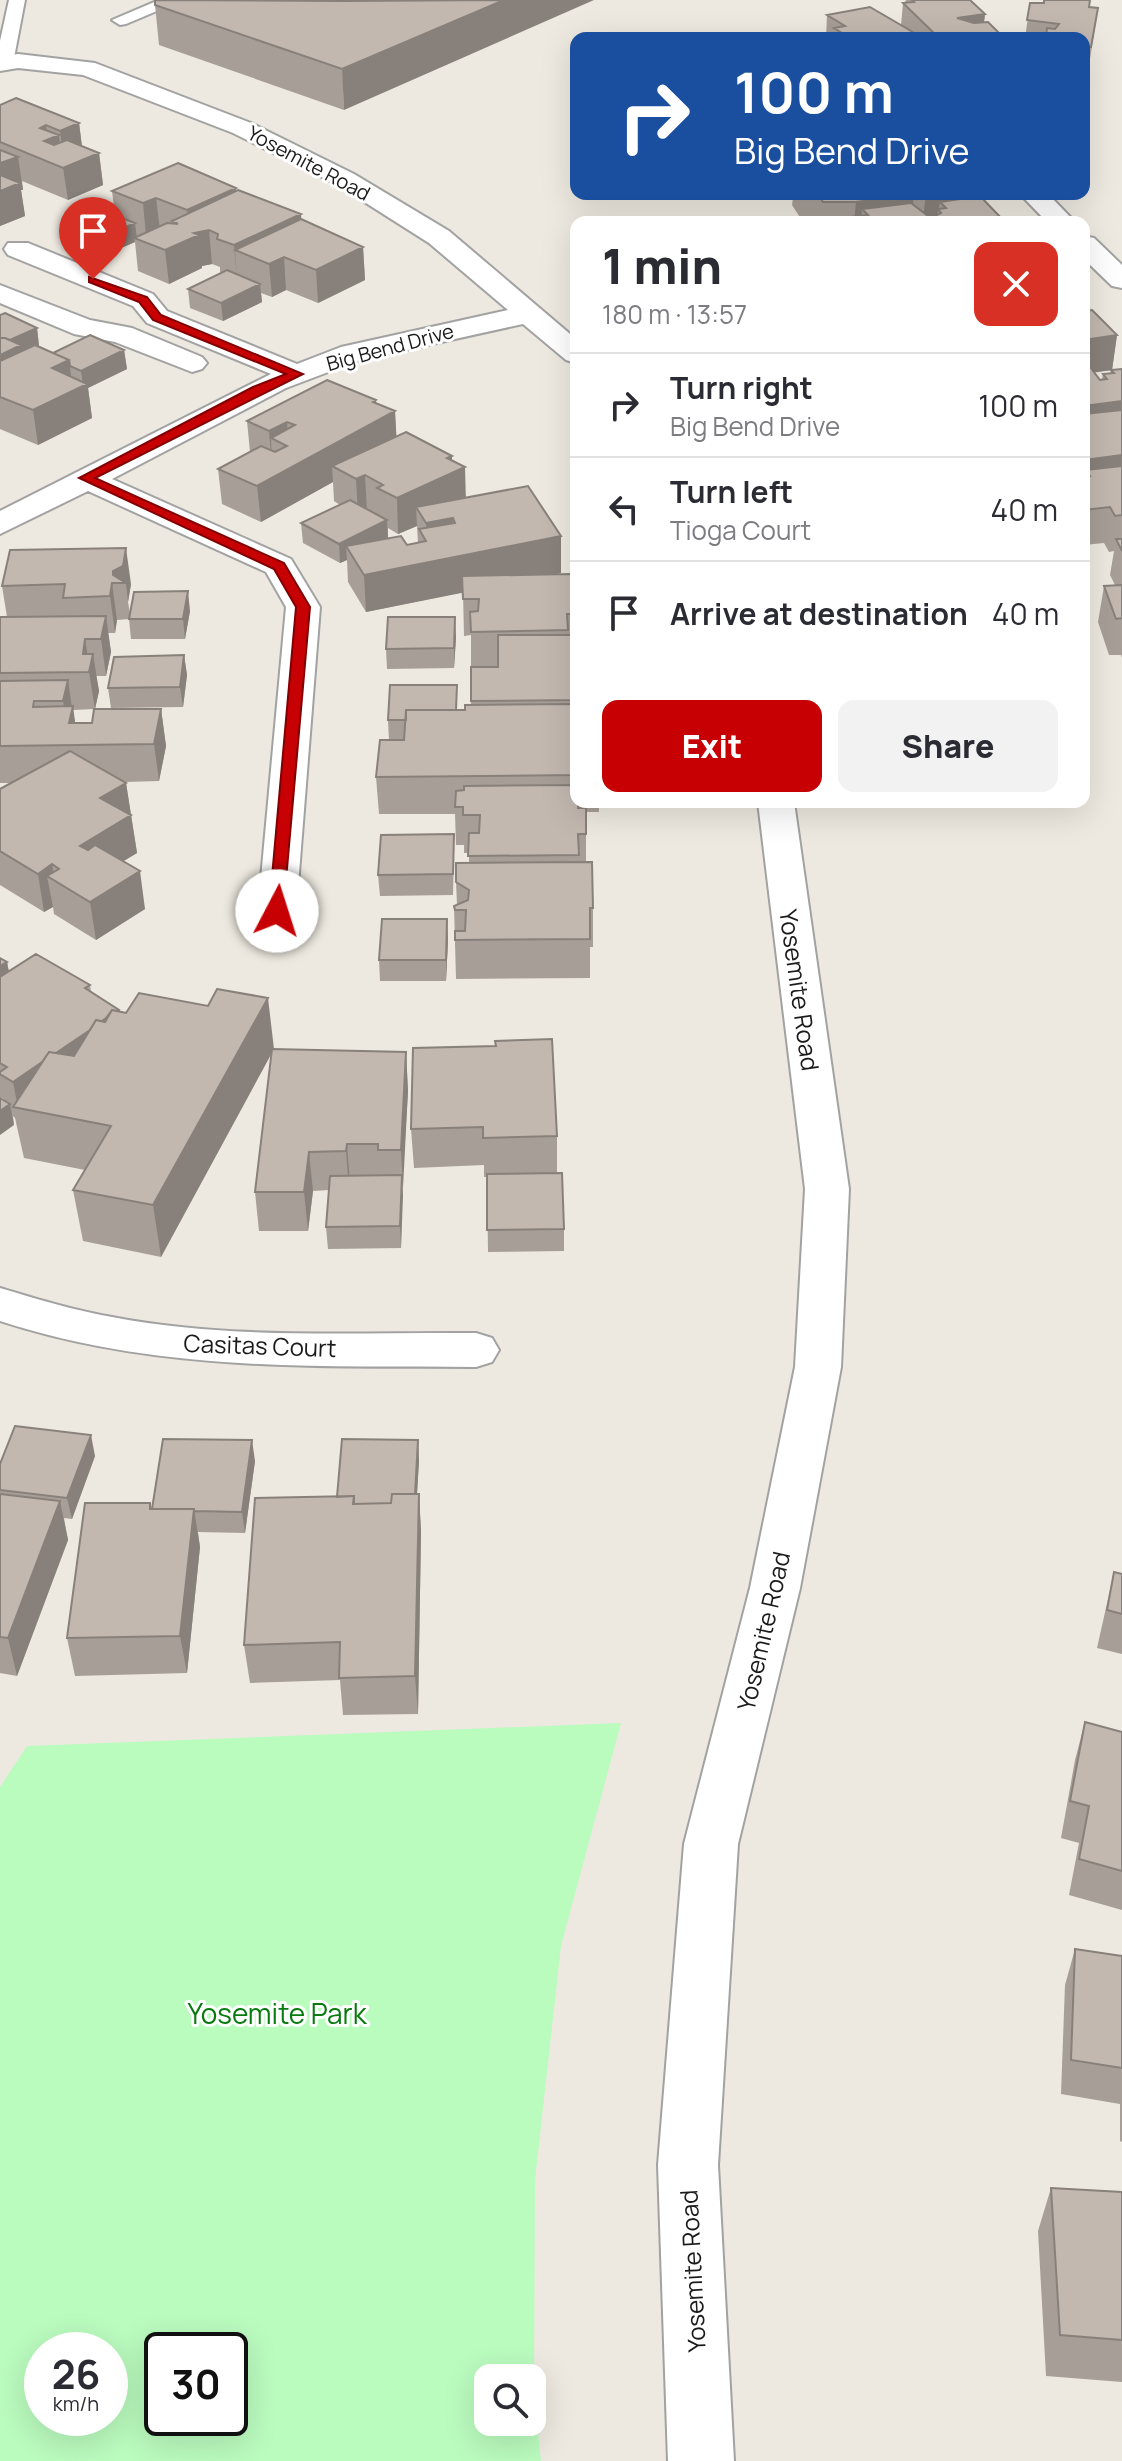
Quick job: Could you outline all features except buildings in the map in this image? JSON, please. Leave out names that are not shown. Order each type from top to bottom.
[{"type":"street","name":"Yosemite Road","points":[[2,64],[18,61],[87,68],[242,128],[345,179],[439,237],[570,349]]},
{"type":"street","points":[[1039,200],[1056,216]]},
{"type":"street","points":[[9,253],[47,236]]},
{"type":"street","points":[[1090,250],[1122,280]]},
{"type":"street","points":[[9,253],[143,300],[157,317],[297,374]]},
{"type":"street","points":[[0,293],[84,328],[122,334],[235,380]]},
{"type":"street","name":"Big Bend Drive","points":[[0,524],[85,478],[235,380],[297,374],[351,353],[529,314]]},
{"type":"street","points":[[122,334],[157,317]]},
{"type":"street","points":[[85,478],[279,566],[303,607],[277,911]]},
{"type":"street","name":"Yosemite Road","points":[[701,2461],[688,2165],[711,1844],[775,1588],[818,1367],[826,1204],[777,808]]},
{"type":"street","name":"Casitas Court","points":[[0,1304],[44,1322],[204,1347],[476,1350]]},
{"type":"lane","points":[[2,64],[17,0]]},
{"type":"lane","points":[[120,20],[175,0]]},
{"type":"green space","name":"Yosemite Park","points":[[621,1723],[561,1946],[535,2180],[534,2364],[474,2364],[474,2436],[538,2436],[541,2461],[0,2461],[0,1787],[27,1746]]},
{"type":"route","points":[[93,279],[143,300],[157,317],[297,374],[258,390],[85,478],[279,566],[303,607],[277,911]]}]
